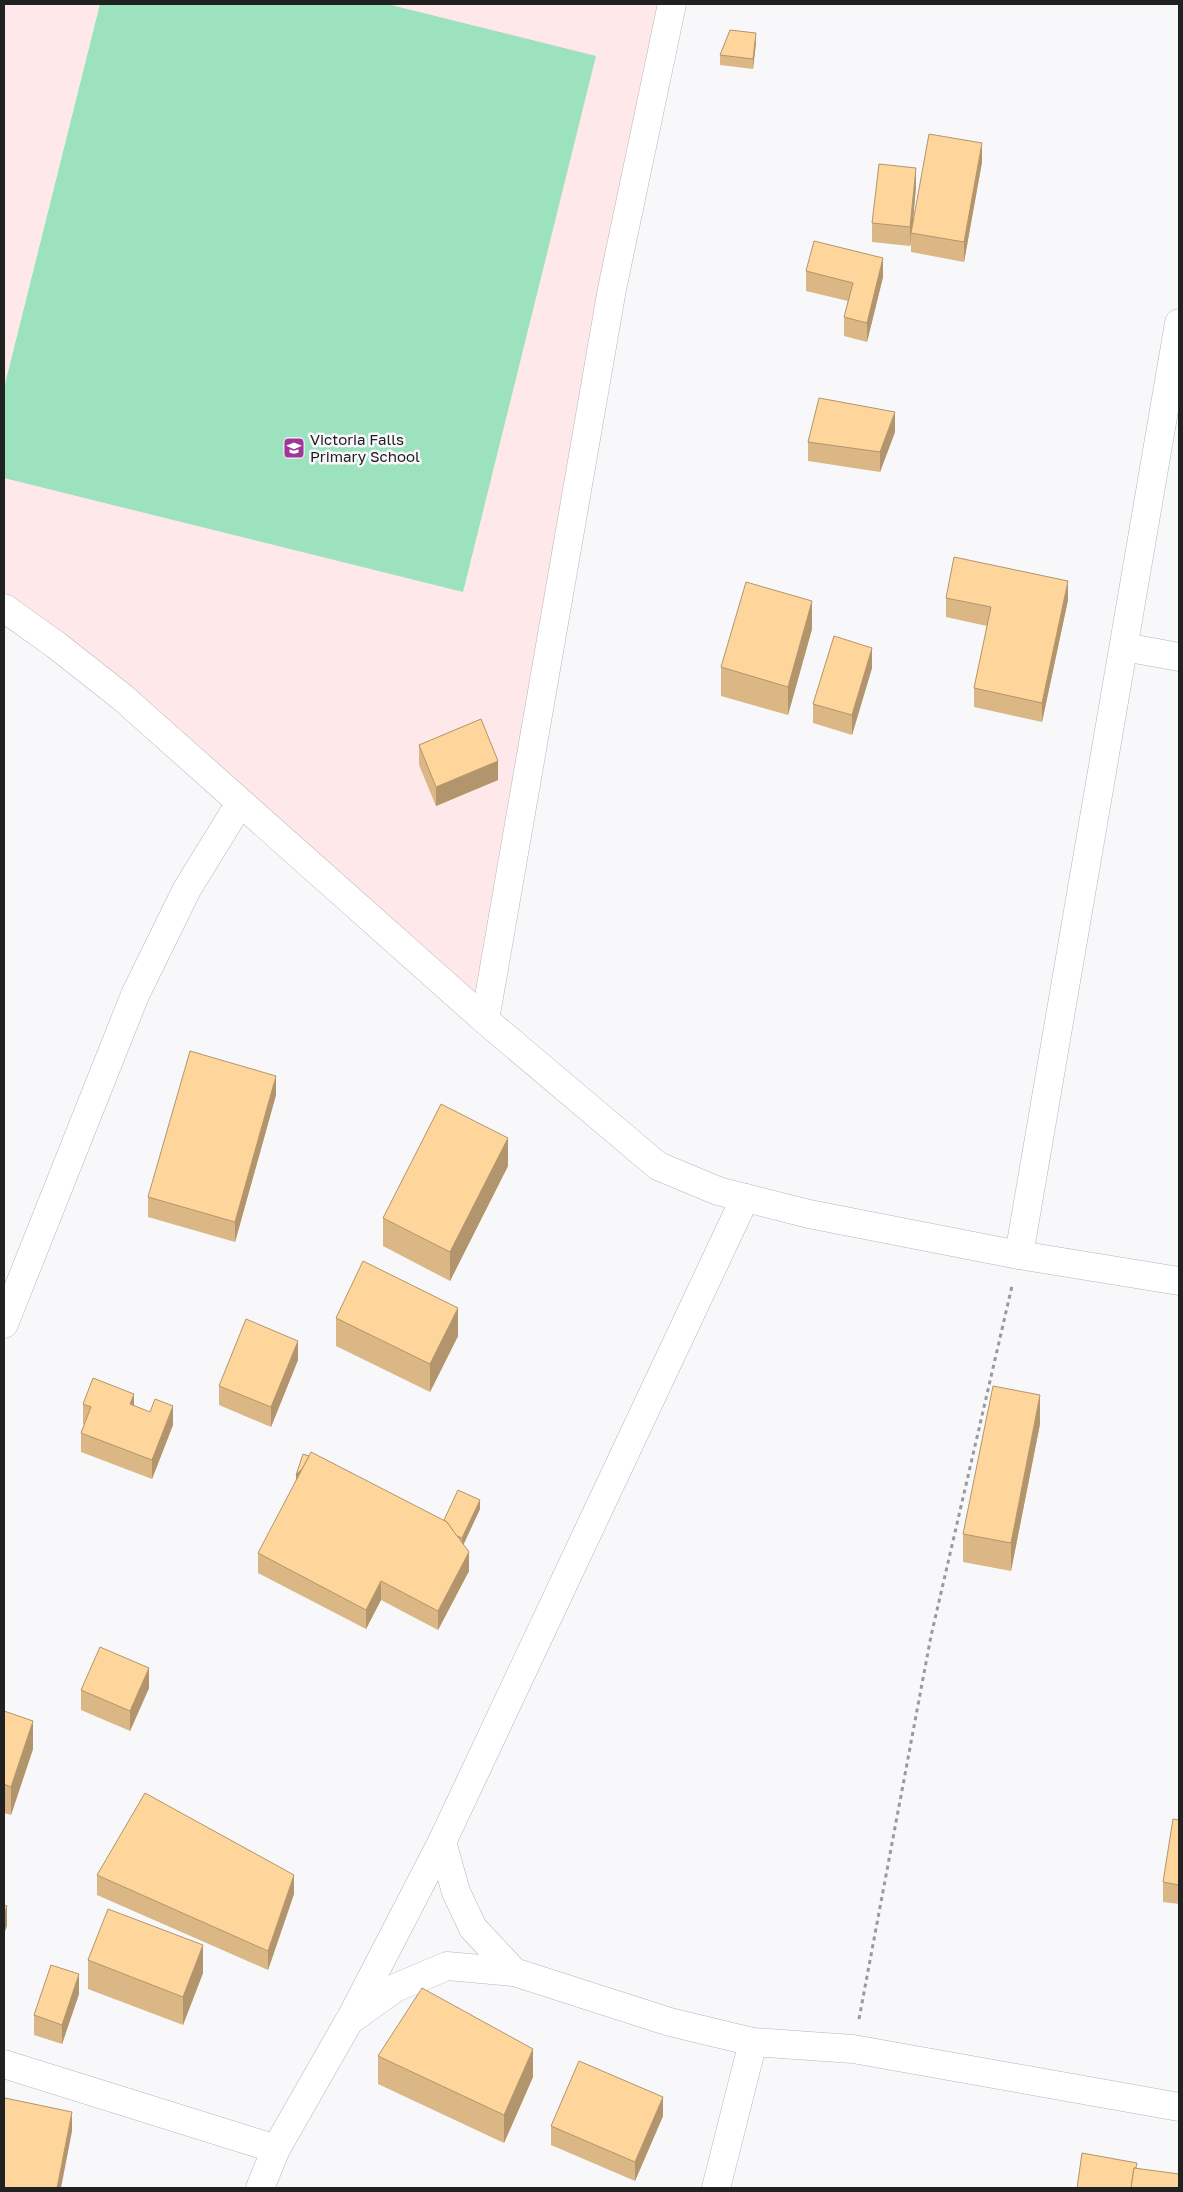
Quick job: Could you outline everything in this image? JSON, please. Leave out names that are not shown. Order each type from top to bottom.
[{"type":"street","points":[[485,1020],[612,288],[672,4]]},
{"type":"street","points":[[1019,1254],[1179,323]]},
{"type":"street","points":[[4,608],[56,645],[122,697],[485,1020],[658,1166],[718,1191],[809,1214],[1019,1254],[1179,1281]]},
{"type":"street","points":[[1124,647],[1179,657]]},
{"type":"street","points":[[4,1324],[134,996],[187,890],[240,803]]},
{"type":"street","points":[[260,2188],[276,2149],[349,2021],[442,1842],[745,1198]]},
{"type":"street","points":[[442,1842],[456,1892],[473,1928],[514,1972]]},
{"type":"street","points":[[349,2021],[396,1988],[447,1966],[514,1972],[670,2022],[753,2042],[853,2049],[1179,2107]]},
{"type":"street","points":[[716,2188],[753,2042]]},
{"type":"street","points":[[4,2064],[276,2149]]},
{"type":"path","points":[[853,2049],[931,1636],[1019,1254]]},
{"type":"shaded area","name":"Victoria Falls Primary School","points":[[4,4],[672,4],[485,1020],[4,608]]},
{"type":"green space","points":[[100,4],[387,4],[596,56],[463,592],[4,478],[4,388]]},
{"type":"building","points":[[730,30],[756,33],[753,59],[720,55]]},
{"type":"building","points":[[929,134],[982,143],[964,242],[911,233]]},
{"type":"building","points":[[879,164],[916,168],[910,227],[872,223]]},
{"type":"building","points":[[814,241],[883,258],[867,323],[844,317],[853,283],[806,271]]},
{"type":"building","points":[[819,398],[895,412],[880,452],[808,442]]},
{"type":"building","points":[[954,557],[1068,581],[1042,703],[974,688],[991,607],[946,598]]},
{"type":"building","points":[[746,582],[812,601],[788,687],[721,667]]},
{"type":"building","points":[[834,636],[872,648],[852,715],[813,704]]},
{"type":"building","points":[[481,719],[498,761],[436,787],[419,745]]},
{"type":"building","points":[[190,1051],[276,1076],[235,1222],[148,1197]]},
{"type":"building","points":[[441,1104],[508,1138],[450,1252],[383,1218]]},
{"type":"building","points":[[363,1261],[458,1308],[430,1364],[336,1318]]},
{"type":"building","points":[[246,1319],[298,1341],[271,1407],[219,1386]]},
{"type":"building","points":[[93,1378],[134,1394],[130,1404],[150,1412],[155,1399],[173,1406],[152,1460],[81,1433],[91,1407],[83,1404]]},
{"type":"building","points":[[993,1386],[1040,1395],[1011,1543],[963,1534]]},
{"type":"building","points":[[311,1452],[447,1522],[469,1552],[438,1611],[381,1581],[366,1610],[258,1553]]},
{"type":"building","points":[[303,1454],[309,1456],[302,1469],[296,1475]]},
{"type":"building","points":[[458,1490],[480,1500],[462,1538],[457,1536],[444,1520]]},
{"type":"building","points":[[100,1647],[149,1668],[130,1711],[81,1690]]},
{"type":"building","points":[[4,1711],[33,1721],[11,1787],[4,1784]]},
{"type":"building","points":[[145,1793],[294,1875],[268,1951],[97,1875]]},
{"type":"building","points":[[1173,1819],[1179,1820],[1179,1885],[1163,1882]]},
{"type":"building","points":[[108,1909],[203,1945],[183,1997],[88,1960]]},
{"type":"building","points":[[51,1965],[79,1974],[62,2025],[34,2015]]},
{"type":"building","points":[[422,1988],[533,2049],[504,2115],[378,2056]]},
{"type":"building","points":[[579,2061],[663,2097],[635,2162],[551,2126]]},
{"type":"building","points":[[5,2098],[72,2112],[57,2188],[4,2188]]},
{"type":"building","points":[[1082,2153],[1137,2163],[1136,2168],[1134,2168],[1131,2188],[1077,2188]]},
{"type":"building","points":[[1134,2168],[1179,2174],[1179,2188],[1131,2188]]},
{"type":"place","name":"Victoria Falls Primary School","points":[[294,448]]}]
